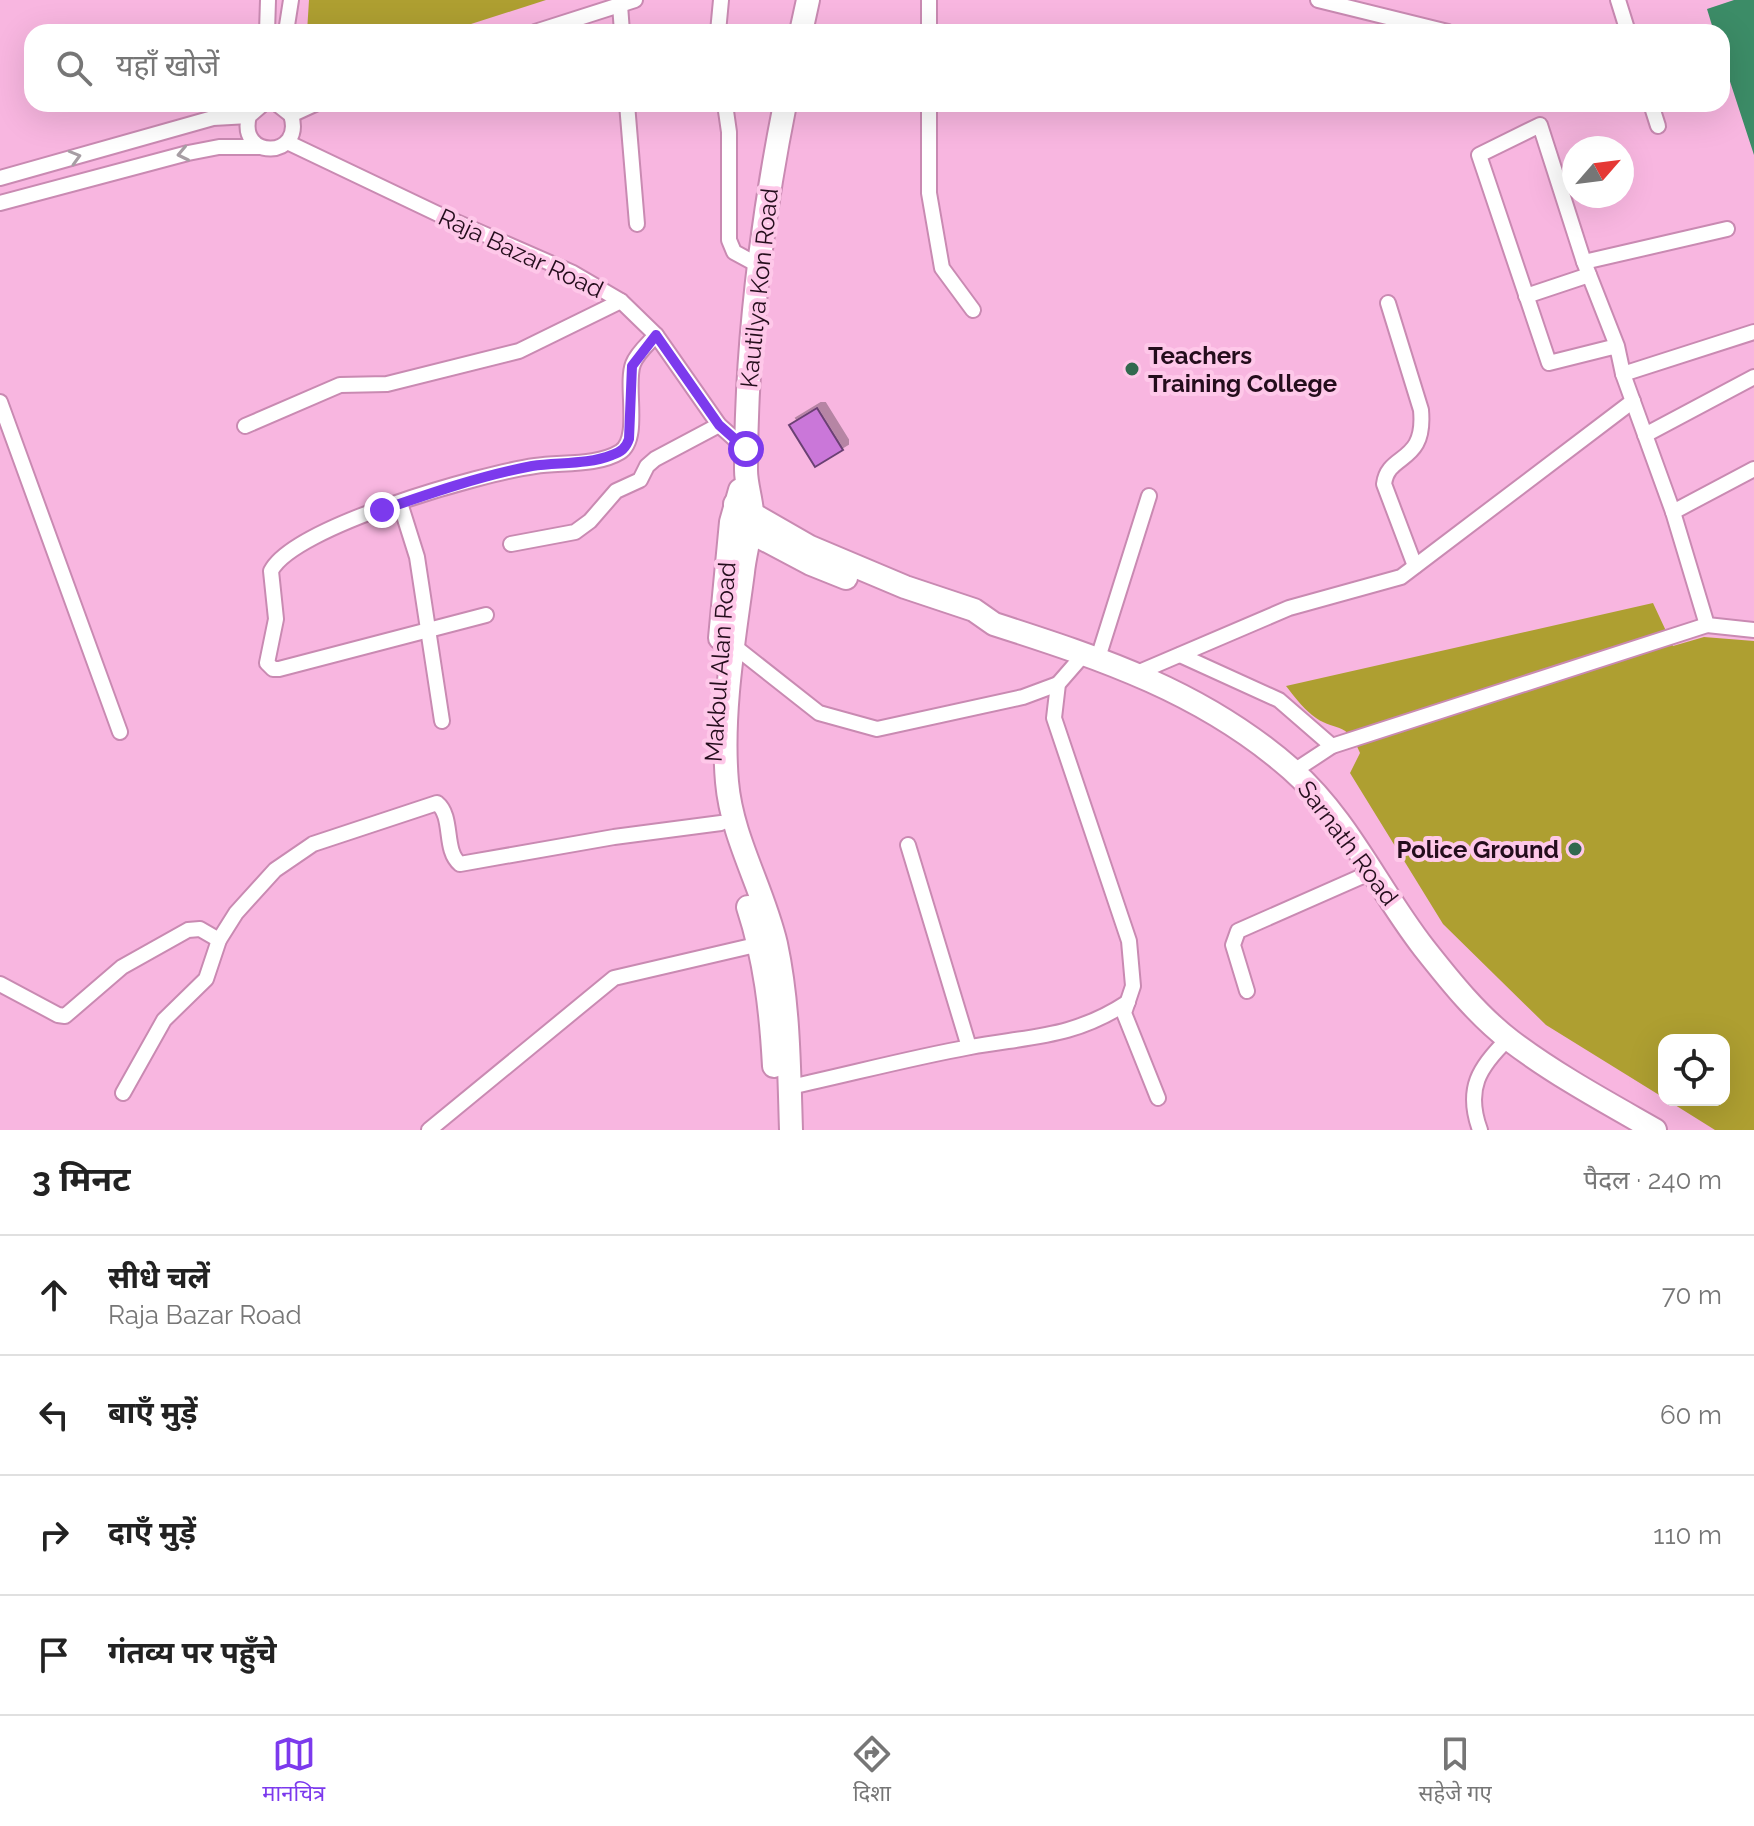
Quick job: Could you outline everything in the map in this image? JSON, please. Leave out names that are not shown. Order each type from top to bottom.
[{"type":"highway","points":[[803,24],[808,0]]},
{"type":"highway","name":"Kautilya Kon Road","points":[[741,517],[758,265],[770,177],[783,112]]},
{"type":"highway","name":"Sarnath Road","points":[[741,517],[905,587],[974,610],[994,624],[1137,673],[1222,717],[1257,740],[1294,771],[1329,810],[1374,871],[1422,945],[1462,994],[1508,1039],[1551,1069],[1655,1130]]},
{"type":"highway","name":"Makbul Alan Road","points":[[741,517],[726,736],[727,782],[733,822],[775,941],[786,1002],[791,1130]]},
{"type":"highway","name":"Makbul Alan Road","points":[[741,517],[711,737],[712,779],[721,823],[760,944],[769,998],[776,1130]]},
{"type":"street","points":[[267,24],[268,0]]},
{"type":"street","points":[[287,24],[291,0]]},
{"type":"street","points":[[719,24],[721,0]]},
{"type":"street","points":[[929,0],[929,24]]},
{"type":"street","points":[[1318,0],[1352,4],[1421,24]]},
{"type":"street","points":[[1618,0],[1626,24]]},
{"type":"street","points":[[560,24],[627,2],[623,24]]},
{"type":"street","points":[[0,178],[238,112]]},
{"type":"street","points":[[256,112],[247,130],[260,147]]},
{"type":"street","points":[[0,203],[188,153],[219,147],[275,149],[287,142],[293,129],[284,112]]},
{"type":"street","points":[[628,112],[637,224]]},
{"type":"street","points":[[726,112],[729,132],[729,240],[734,252],[758,265]]},
{"type":"street","points":[[929,112],[929,193],[942,268],[973,310]]},
{"type":"street","points":[[1654,112],[1658,126]]},
{"type":"street","points":[[1617,346],[1549,363],[1479,155],[1540,125],[1586,269],[1617,346],[1623,374],[1673,512],[1707,625]]},
{"type":"street","name":"Raja Bazar Road","points":[[287,142],[438,214],[573,273],[621,301],[656,335],[719,425],[746,449]]},
{"type":"street","points":[[1526,296],[1586,269],[1727,229]]},
{"type":"street","points":[[245,426],[340,385],[387,384],[519,351],[621,301]]},
{"type":"street","points":[[1388,303],[1421,410],[1422,432],[1416,447],[1386,474],[1384,484],[1415,566]]},
{"type":"street","points":[[1623,374],[1754,332]]},
{"type":"street","points":[[486,615],[279,669],[273,669],[267,663],[276,619],[270,579],[274,565],[307,540],[400,503],[500,473],[602,458],[621,451],[629,439],[632,366],[656,335]]},
{"type":"street","points":[[1645,435],[1754,377]]},
{"type":"street","points":[[1137,673],[1289,608],[1401,577],[1633,401]]},
{"type":"street","points":[[0,402],[120,732]]},
{"type":"street","points":[[511,544],[564,535],[580,529],[616,491],[640,480],[650,462],[719,425]]},
{"type":"street","points":[[1673,512],[1754,469]]},
{"type":"street","points":[[734,646],[819,713],[877,729],[1023,697],[1058,684],[1091,656],[1149,496]]},
{"type":"street","points":[[400,503],[417,557],[442,721]]},
{"type":"street","points":[[1294,771],[1332,746],[1707,625],[1754,630]]},
{"type":"street","points":[[1180,655],[1279,700],[1332,746]]},
{"type":"street","points":[[1058,684],[1054,718],[1129,941],[1133,986],[1124,1013],[1158,1098]]},
{"type":"street","points":[[123,1093],[164,1020],[206,979],[219,940],[249,896],[275,870],[313,844],[433,804],[442,807],[453,857],[460,864],[614,837],[721,823]]},
{"type":"street","points":[[908,845],[969,1047]]},
{"type":"street","points":[[1247,991],[1233,945],[1238,931],[1374,871]]},
{"type":"street","points":[[0,984],[65,1016],[122,967],[188,930],[200,929],[219,940]]},
{"type":"street","points":[[429,1130],[614,978],[760,944]]},
{"type":"street","points":[[790,1087],[969,1047],[1059,1035],[1108,1015],[1128,1002]]},
{"type":"street","points":[[1480,1130],[1472,1091],[1488,1059],[1508,1039]]},
{"type":"shaded area","points":[[309,0],[546,0],[471,24],[308,24]]},
{"type":"shaded area","points":[[1734,0],[1754,0],[1754,155],[1730,82],[1730,24],[1712,24],[1707,9]]},
{"type":"shaded area","name":"Police Ground","points":[[1653,603],[1673,646],[1704,637],[1754,641],[1754,1130],[1715,1130],[1677,1106],[1730,1106],[1730,1034],[1658,1034],[1658,1094],[1546,1025],[1443,924],[1350,773],[1360,753],[1350,735],[1312,715],[1286,686]]},
{"type":"building","points":[[817,408],[843,450],[815,467],[789,425]]},
{"type":"place","name":"Teachers Training College","points":[[1132,369]]},
{"type":"place","name":"Police Ground","points":[[1575,849]]},
{"type":"route","points":[[382,510],[437,490],[500,473],[602,458],[621,451],[629,439],[632,366],[656,335],[719,425],[746,449]]}]
